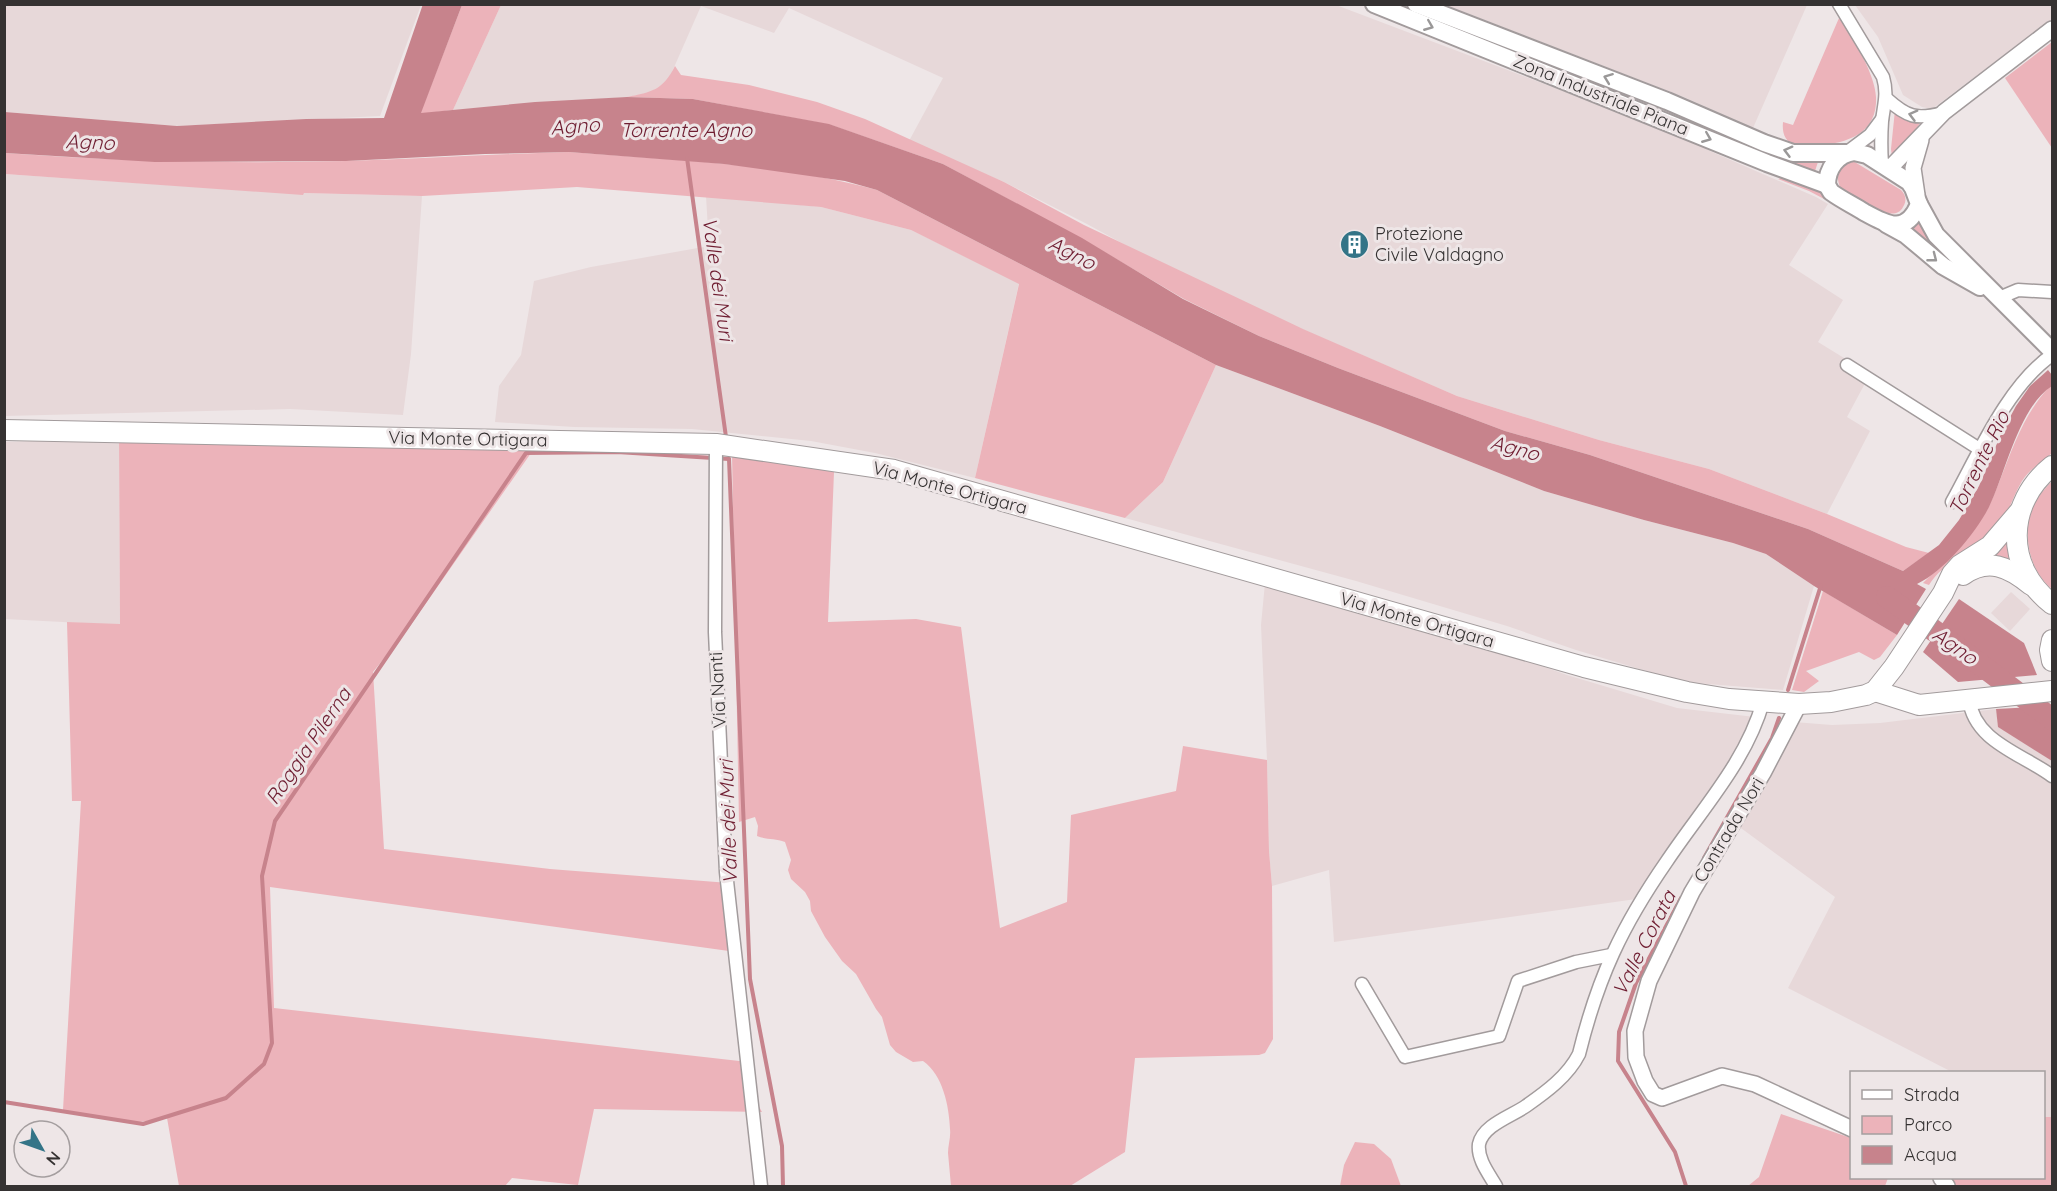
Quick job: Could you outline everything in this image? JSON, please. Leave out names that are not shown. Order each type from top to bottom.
[{"type":"main road","name":"Zona Industriale Piana","points":[[1374,4],[1767,163],[1827,185],[1839,197],[1906,236],[1943,266],[1999,298]]},
{"type":"main road","name":"Zona Industriale Piana","points":[[1416,4],[1667,101],[1793,153],[1859,153],[1886,167],[1909,182],[1936,235],[2052,353]]},
{"type":"main road","points":[[1827,185],[1829,170],[1846,153]]},
{"type":"main road","points":[[1886,224],[1897,225],[1905,221],[1916,210],[1918,201]]},
{"type":"main road","name":"Via Monte Ortigara","points":[[4,430],[716,444],[894,470],[1584,667],[1687,692],[1729,699],[1799,704],[1831,702],[1875,692]]},
{"type":"main road","points":[[2052,466],[2040,476],[2028,492],[2020,511],[2016,538],[2021,564],[2044,596],[2052,619]]},
{"type":"main road","points":[[2020,511],[1990,546],[1960,565],[1952,574],[1943,593],[1875,692],[1919,705],[2049,688]]},
{"type":"main road","points":[[1943,593],[1971,570],[1987,565],[2004,567],[2016,572],[2044,596]]},
{"type":"main road","points":[[2052,640],[2050,650],[2052,661]]},
{"type":"main road","points":[[1892,670],[1919,705]]},
{"type":"street","points":[[1839,4],[1883,77],[1887,99],[1882,118],[1881,143],[1886,167]]},
{"type":"street","points":[[1886,167],[1944,112],[2052,29]]},
{"type":"street","points":[[1887,99],[1908,115],[1925,118],[1944,112]]},
{"type":"street","points":[[1846,153],[1870,135],[1882,118]]},
{"type":"street","points":[[1918,201],[1913,168],[1925,131]]},
{"type":"street","points":[[1999,298],[2018,290],[2052,291]]},
{"type":"street","points":[[1952,502],[2012,397],[2032,372],[2052,353]]},
{"type":"street","points":[[1847,365],[1981,450]]},
{"type":"street","name":"Via Nanti","points":[[716,444],[715,632],[726,872],[761,1186]]},
{"type":"street","points":[[1972,699],[1973,715],[1988,735],[2052,776]]},
{"type":"street","points":[[1496,1186],[1481,1159],[1479,1143],[1482,1137],[1489,1129],[1526,1106],[1562,1078],[1574,1064],[1600,981],[1636,906],[1745,747],[1763,702]]},
{"type":"street","name":"Contrada Nori","points":[[1799,704],[1763,773],[1692,892],[1667,942],[1649,981],[1635,1031],[1636,1057],[1645,1081],[1653,1094],[1662,1098],[1722,1076],[1755,1084],[1850,1129]]},
{"type":"street","points":[[1362,984],[1405,1057],[1499,1036],[1518,981],[1576,962],[1611,955]]},
{"type":"shaded area","points":[[4,5],[421,5],[380,116],[177,126],[5,112]]},
{"type":"shaded area","points":[[501,5],[1336,5],[1690,139],[1710,151],[1828,204],[1789,265],[1843,300],[1818,342],[1870,374],[1847,417],[1870,431],[1827,514],[1709,469],[1599,440],[1457,396],[1195,283],[1004,182],[909,141],[943,78],[789,8],[774,33],[701,6],[668,81],[649,93],[627,97],[453,110]]},
{"type":"shaded area","points":[[1446,5],[1807,5],[1753,128],[1686,98]]},
{"type":"shaded area","points":[[1855,5],[2052,5],[2052,19],[1932,109],[1922,107],[1903,95],[1878,37]]},
{"type":"shaded area","points":[[4,174],[302,194],[422,196],[411,354],[403,415],[290,409],[5,416]]},
{"type":"shaded area","points":[[706,196],[821,207],[911,230],[1019,283],[975,478],[875,453],[811,441],[692,429],[574,427],[495,422],[499,386],[521,355],[534,281],[591,267],[709,246]]},
{"type":"shaded area","points":[[1216,365],[1380,426],[1544,491],[1766,554],[1814,586],[1783,690],[1683,682],[1356,581],[1125,518],[1163,482]]},
{"type":"shaded area","points":[[119,438],[120,625],[5,619],[5,442]]},
{"type":"shaded area","points":[[1265,583],[1499,651],[1567,675],[1677,708],[1755,717],[1720,779],[1636,899],[1334,942],[1329,870],[1272,886],[1261,625]]},
{"type":"shaded area","points":[[2011,592],[2030,609],[2010,631],[1991,613]]},
{"type":"shaded area","points":[[1996,709],[1999,727],[2052,761],[2052,1117],[2045,1117],[2045,1071],[1950,1071],[1788,988],[1835,897],[1730,820],[1777,734],[1781,721],[1832,725],[1880,723]]},
{"type":"green space","points":[[462,5],[501,5],[453,110],[420,114]]},
{"type":"green space","points":[[1839,18],[1858,48],[1872,78],[1876,97],[1872,120],[1859,134],[1849,139],[1828,144],[1794,145],[1784,135],[1783,122],[1793,125]]},
{"type":"green space","points":[[2052,42],[2052,148],[2005,78]]},
{"type":"green space","points":[[675,66],[681,75],[749,85],[817,102],[865,119],[1004,182],[1084,225],[1303,329],[1457,396],[1599,440],[1709,469],[1906,547],[1929,553],[1903,571],[1808,529],[1590,455],[1505,431],[1338,368],[1259,336],[1184,299],[1089,243],[943,164],[831,125],[693,99],[627,97],[656,89],[671,74]]},
{"type":"green space","points":[[1895,110],[1908,121],[1920,123],[1898,157],[1892,157],[1891,149]]},
{"type":"green space","points":[[1718,130],[1789,160],[1818,162],[1815,171],[1768,158],[1716,133]]},
{"type":"green space","points":[[569,152],[763,168],[840,181],[877,190],[1216,365],[1163,482],[1125,518],[975,478],[1019,284],[911,230],[821,207],[577,187],[422,196],[304,193],[303,195],[5,174],[4,153],[132,160],[303,162]]},
{"type":"green space","points":[[1853,161],[1903,192],[1905,203],[1898,212],[1891,214],[1882,212],[1841,189],[1838,182],[1840,169],[1844,163]]},
{"type":"green space","points":[[1788,176],[1818,188],[1826,200],[1778,179]]},
{"type":"green space","points":[[1920,220],[1959,267],[1910,231]]},
{"type":"green space","points":[[2052,386],[2052,453],[2025,476],[1996,530],[1942,570],[1929,585],[1923,583],[1973,530],[1987,510],[2026,419]]},
{"type":"green space","points":[[119,438],[531,443],[531,453],[410,626],[373,672],[384,849],[550,869],[729,883],[736,952],[270,887],[274,1008],[748,1062],[751,1092],[762,1112],[594,1109],[578,1185],[512,1178],[505,1186],[179,1186],[167,1118],[133,1123],[63,1110],[81,801],[72,801],[67,622],[120,624]]},
{"type":"green space","points":[[732,454],[834,472],[828,622],[916,619],[961,627],[1000,928],[1067,902],[1071,815],[1176,791],[1183,746],[1267,760],[1272,886],[1273,1039],[1265,1053],[1259,1055],[1135,1058],[1125,1152],[1070,1186],[951,1186],[948,1111],[944,1092],[936,1074],[923,1061],[913,1062],[896,1052],[890,1045],[882,1017],[856,974],[842,961],[825,937],[811,911],[810,901],[805,892],[791,879],[788,870],[791,860],[785,842],[757,836],[758,826],[755,817],[739,822]]},
{"type":"green space","points":[[2052,481],[2052,589],[2036,569],[2028,545],[2028,532],[2033,506]]},
{"type":"green space","points":[[2007,540],[2011,563],[1984,560]]},
{"type":"green space","points":[[1823,591],[1897,635],[1880,657],[1874,660],[1859,652],[1806,671],[1819,681],[1804,692],[1792,690]]},
{"type":"green space","points":[[1781,1114],[1850,1138],[1850,1179],[1888,1179],[1885,1186],[1748,1186],[1759,1177]]},
{"type":"green space","points":[[2045,1117],[2052,1117],[2052,1186],[1946,1186],[1948,1179],[2045,1179]]},
{"type":"green space","points":[[1355,1142],[1374,1144],[1391,1159],[1401,1186],[1340,1186],[1344,1165]]},
{"type":"water","name":"Torrente Agno","points":[[423,4],[462,5],[421,113],[535,102],[627,97],[693,99],[829,124],[943,164],[1082,238],[1183,299],[1259,336],[1505,431],[1590,455],[1808,529],[1903,571],[1939,545],[1959,520],[1979,486],[2001,434],[2030,386],[2048,370],[2052,375],[2052,386],[2041,396],[2022,424],[1983,518],[1948,561],[1917,584],[1926,589],[1897,635],[1814,586],[1766,554],[1544,491],[1380,426],[1216,365],[877,190],[845,181],[724,164],[569,152],[346,161],[155,162],[5,153],[5,112],[177,126],[306,119],[384,118]]},
{"type":"water","points":[[1959,599],[2024,643],[2037,675],[1958,682],[1923,652]]},
{"type":"water","points":[[2052,706],[2052,761],[1998,727],[1996,709]]},
{"type":"waterway","name":"Valle dei Muri","points":[[687,158],[726,437]]},
{"type":"waterway","name":"Roggia Pilerna","points":[[4,1102],[143,1124],[226,1098],[264,1064],[272,1043],[262,876],[275,821],[526,453],[617,452],[729,459]]},
{"type":"waterway","name":"Valle dei Muri","points":[[729,459],[750,979],[782,1146],[783,1186]]},
{"type":"waterway","name":"Valle Corata","points":[[1788,690],[1821,585]]},
{"type":"waterway","name":"Agno","points":[[1887,597],[2052,719]]},
{"type":"waterway","name":"Valle Corata","points":[[1704,858],[1772,738],[1779,718]]},
{"type":"waterway","name":"Valle Corata","points":[[1681,898],[1636,983],[1619,1032],[1618,1061],[1675,1152],[1686,1186]]},
{"type":"place","name":"Protezione Civile Valdagno","points":[[1354,244]]},
{"type":"water label","name":"Torrente Rio","points":[[1979,463]]}]
